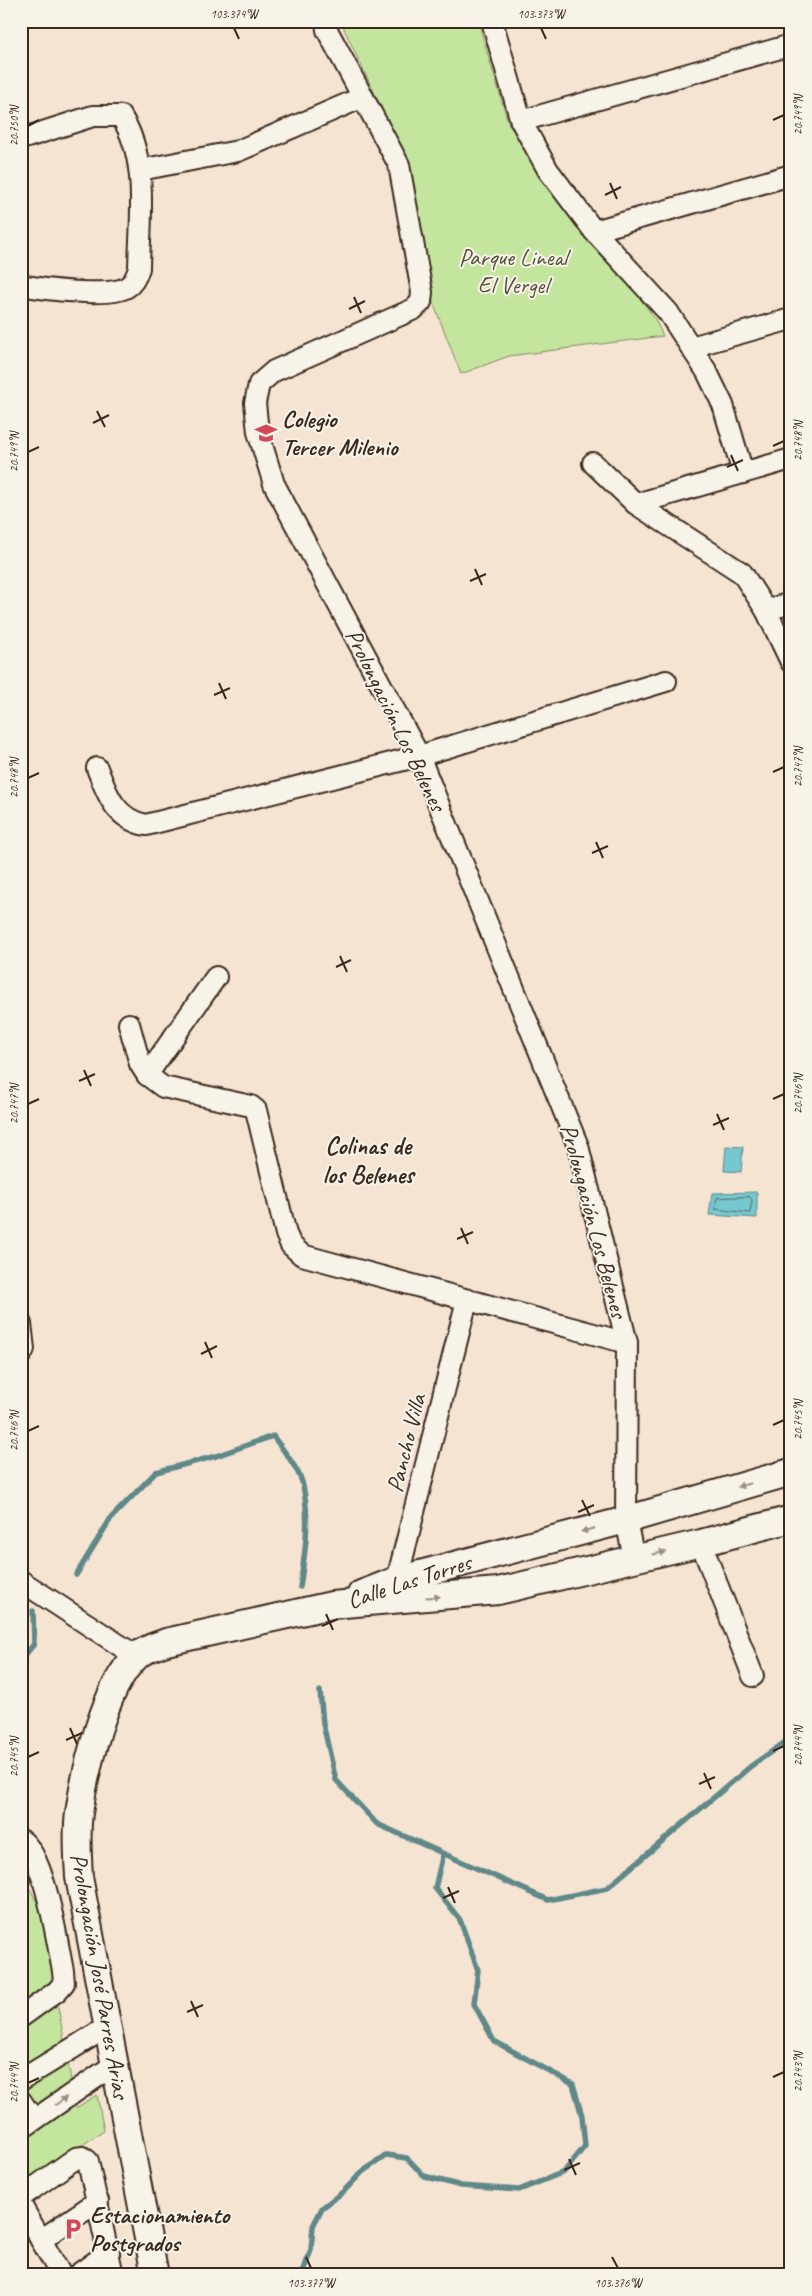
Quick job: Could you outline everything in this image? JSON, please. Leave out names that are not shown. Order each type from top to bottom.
[{"type":"main road","name":"Calle Las Torres","points":[[136,1656],[151,1647],[166,1642],[397,1590],[791,1472]]},
{"type":"main road","name":"Calle Las Torres","points":[[397,1590],[498,1591],[701,1543],[791,1519]]},
{"type":"main road","name":"Prolongación José Parres Arias","points":[[136,1656],[124,1670],[114,1689],[98,1730],[78,1820],[77,1843],[79,1877],[155,2275]]},
{"type":"street","name":"Prolongación Los Belenes","points":[[326,21],[327,30],[399,165],[422,292],[422,302],[414,309],[274,371],[260,384],[255,403],[258,432],[274,484],[419,756],[578,1146],[627,1343],[626,1520],[634,1559]]},
{"type":"street","points":[[492,21],[521,122],[548,170],[594,232],[668,312],[707,372],[723,405],[743,473]]},
{"type":"street","points":[[521,122],[791,45]]},
{"type":"street","points":[[140,170],[238,151],[363,97]]},
{"type":"street","points":[[21,139],[94,116],[121,116],[132,134],[140,170],[139,268],[135,278],[126,288],[113,291],[52,291],[21,285]]},
{"type":"street","points":[[594,232],[791,176]]},
{"type":"street","points":[[691,347],[791,319]]},
{"type":"street","points":[[636,504],[791,459]]},
{"type":"street","points":[[593,463],[636,504],[742,573],[766,610],[791,662]]},
{"type":"street","points":[[766,610],[791,603]]},
{"type":"street","points":[[97,768],[111,804],[135,823],[146,826],[419,756],[666,680]]},
{"type":"street","points":[[147,1075],[216,977]]},
{"type":"street","points":[[130,1024],[140,1064],[147,1075],[163,1087],[251,1106],[256,1110],[286,1234],[291,1245],[302,1255],[627,1343]]},
{"type":"street","name":"Pancho Villa","points":[[397,1590],[467,1300]]},
{"type":"street","points":[[21,1324],[24,1349],[21,1354]]},
{"type":"street","points":[[701,1543],[753,1676]]},
{"type":"street","points":[[21,1581],[136,1656]]},
{"type":"street","points":[[21,1840],[27,1844],[43,1876],[64,1983],[57,1991],[21,2017]]},
{"type":"street","points":[[21,2080],[107,2027]]},
{"type":"street","points":[[21,2101],[28,2124],[114,2066]]},
{"type":"street","points":[[21,2197],[76,2158],[83,2157],[88,2161],[113,2275]]},
{"type":"street","points":[[41,2240],[98,2201]]},
{"type":"street","points":[[21,2205],[61,2275]]},
{"type":"street","points":[[77,2275],[109,2252]]},
{"type":"green space","name":"Parque Lineal El Vergel","points":[[343,21],[478,21],[509,125],[654,317],[663,336],[509,356],[461,374],[432,300],[408,164],[344,29]]},
{"type":"green space","points":[[21,1883],[29,1887],[41,1910],[76,2108],[97,2095],[104,2131],[21,2184]]},
{"type":"water","points":[[726,1146],[743,1147],[741,1172],[724,1171]]},
{"type":"water","points":[[757,1192],[757,1218],[709,1215],[712,1193]]},
{"type":"waterway","points":[[76,1575],[111,1518],[156,1472],[216,1456],[273,1436],[297,1470],[305,1495],[307,1521],[300,1587]]},
{"type":"waterway","points":[[21,1660],[34,1644],[33,1611]]},
{"type":"waterway","points":[[320,1691],[323,1724],[336,1780],[377,1824],[548,1900],[607,1888],[751,1766],[791,1738]]},
{"type":"waterway","points":[[302,2275],[311,2250],[313,2226],[322,2208],[344,2191],[362,2172],[387,2155],[407,2158],[424,2176],[461,2186],[519,2190],[564,2172],[585,2146],[582,2116],[573,2084],[494,2041],[474,2004],[478,1970],[460,1920],[435,1888],[443,1854]]},
{"type":"place","name":"Colegio Tercer Milenio","points":[[266,433]]},
{"type":"place","name":"Estacionamiento Postgrados","points":[[73,2229]]},
{"type":"district","name":"Colinas de los Belenes","points":[[368,1160]]}]
